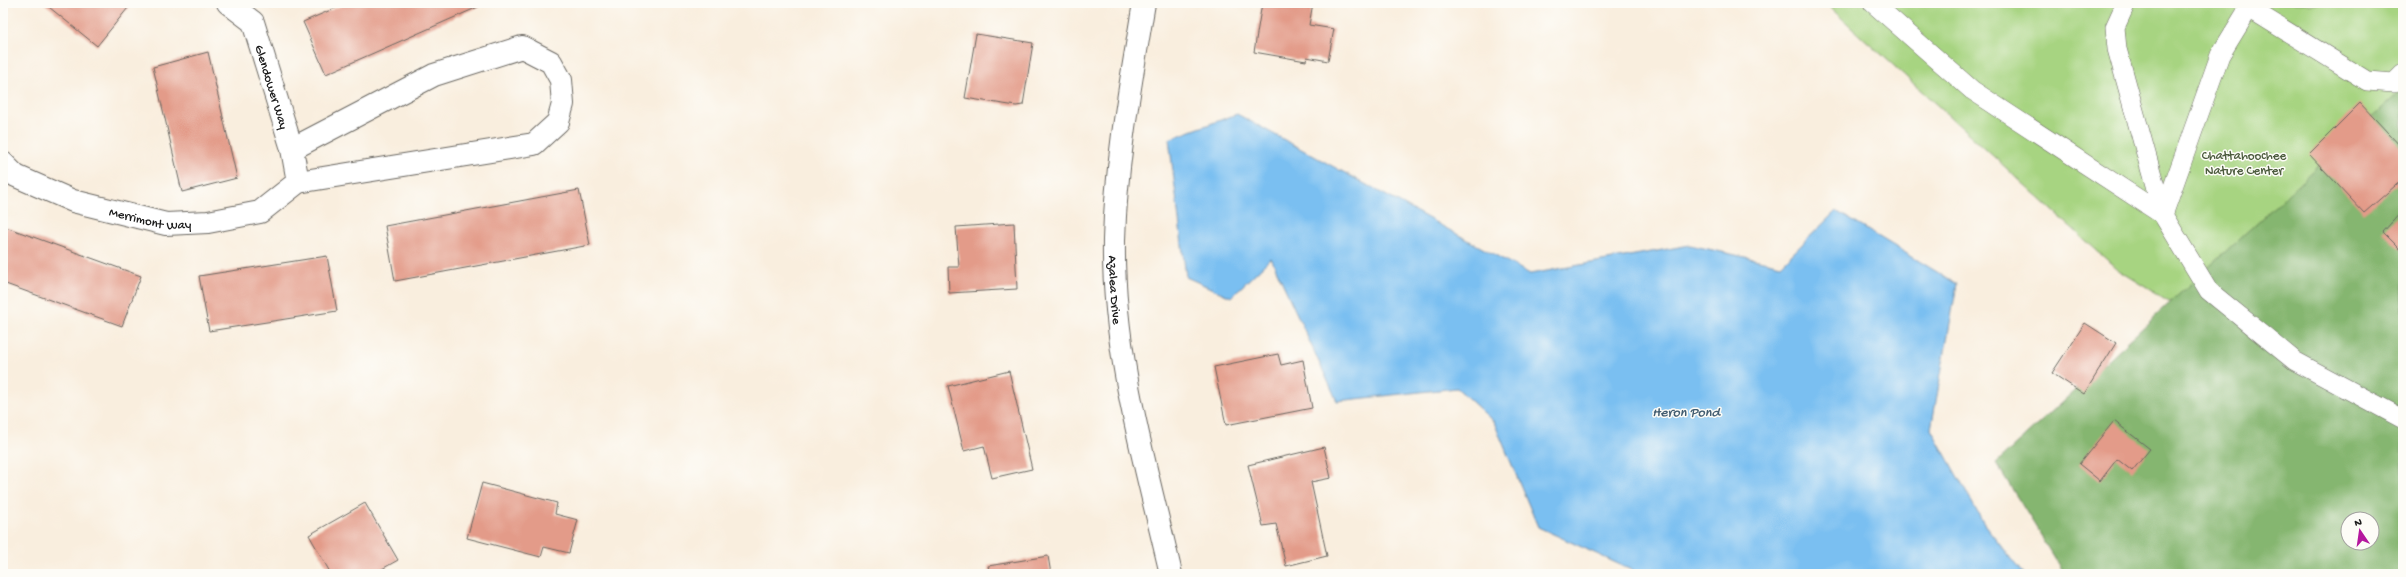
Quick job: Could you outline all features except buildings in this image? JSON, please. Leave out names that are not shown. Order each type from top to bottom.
[{"type":"street","name":"Glendower Way","points":[[228,3],[253,22],[292,149],[298,182]]},
{"type":"street","name":"Azalea Drive","points":[[1144,3],[1122,130],[1114,240],[1117,309],[1126,377],[1171,574]]},
{"type":"street","points":[[292,149],[434,74],[506,50],[522,47],[551,62],[561,80],[563,104],[558,122],[534,144],[298,182]]},
{"type":"street","name":"Merrimont Way","points":[[3,163],[16,176],[73,201],[166,224],[208,222],[260,212],[298,182]]},
{"type":"lane","points":[[1873,3],[1972,90],[2163,215]]},
{"type":"lane","points":[[2126,3],[2115,27],[2117,49],[2163,215],[2209,291],[2294,361],[2403,419]]},
{"type":"lane","points":[[2163,215],[2220,55],[2250,5],[2367,81],[2394,83],[2403,74]]},
{"type":"green space","name":"Chattahoochee Nature Center","points":[[1825,3],[2403,3],[2403,446],[2117,269]]},
{"type":"green space","points":[[2403,88],[2403,574],[2065,574],[1996,463]]},
{"type":"water","name":"Heron Pond","points":[[1237,114],[1530,274],[1690,245],[1781,265],[1836,211],[1957,284],[1931,429],[1984,524],[2024,574],[1640,574],[1538,527],[1494,422],[1457,388],[1337,401],[1271,258],[1231,297],[1186,277],[1169,139]]}]
